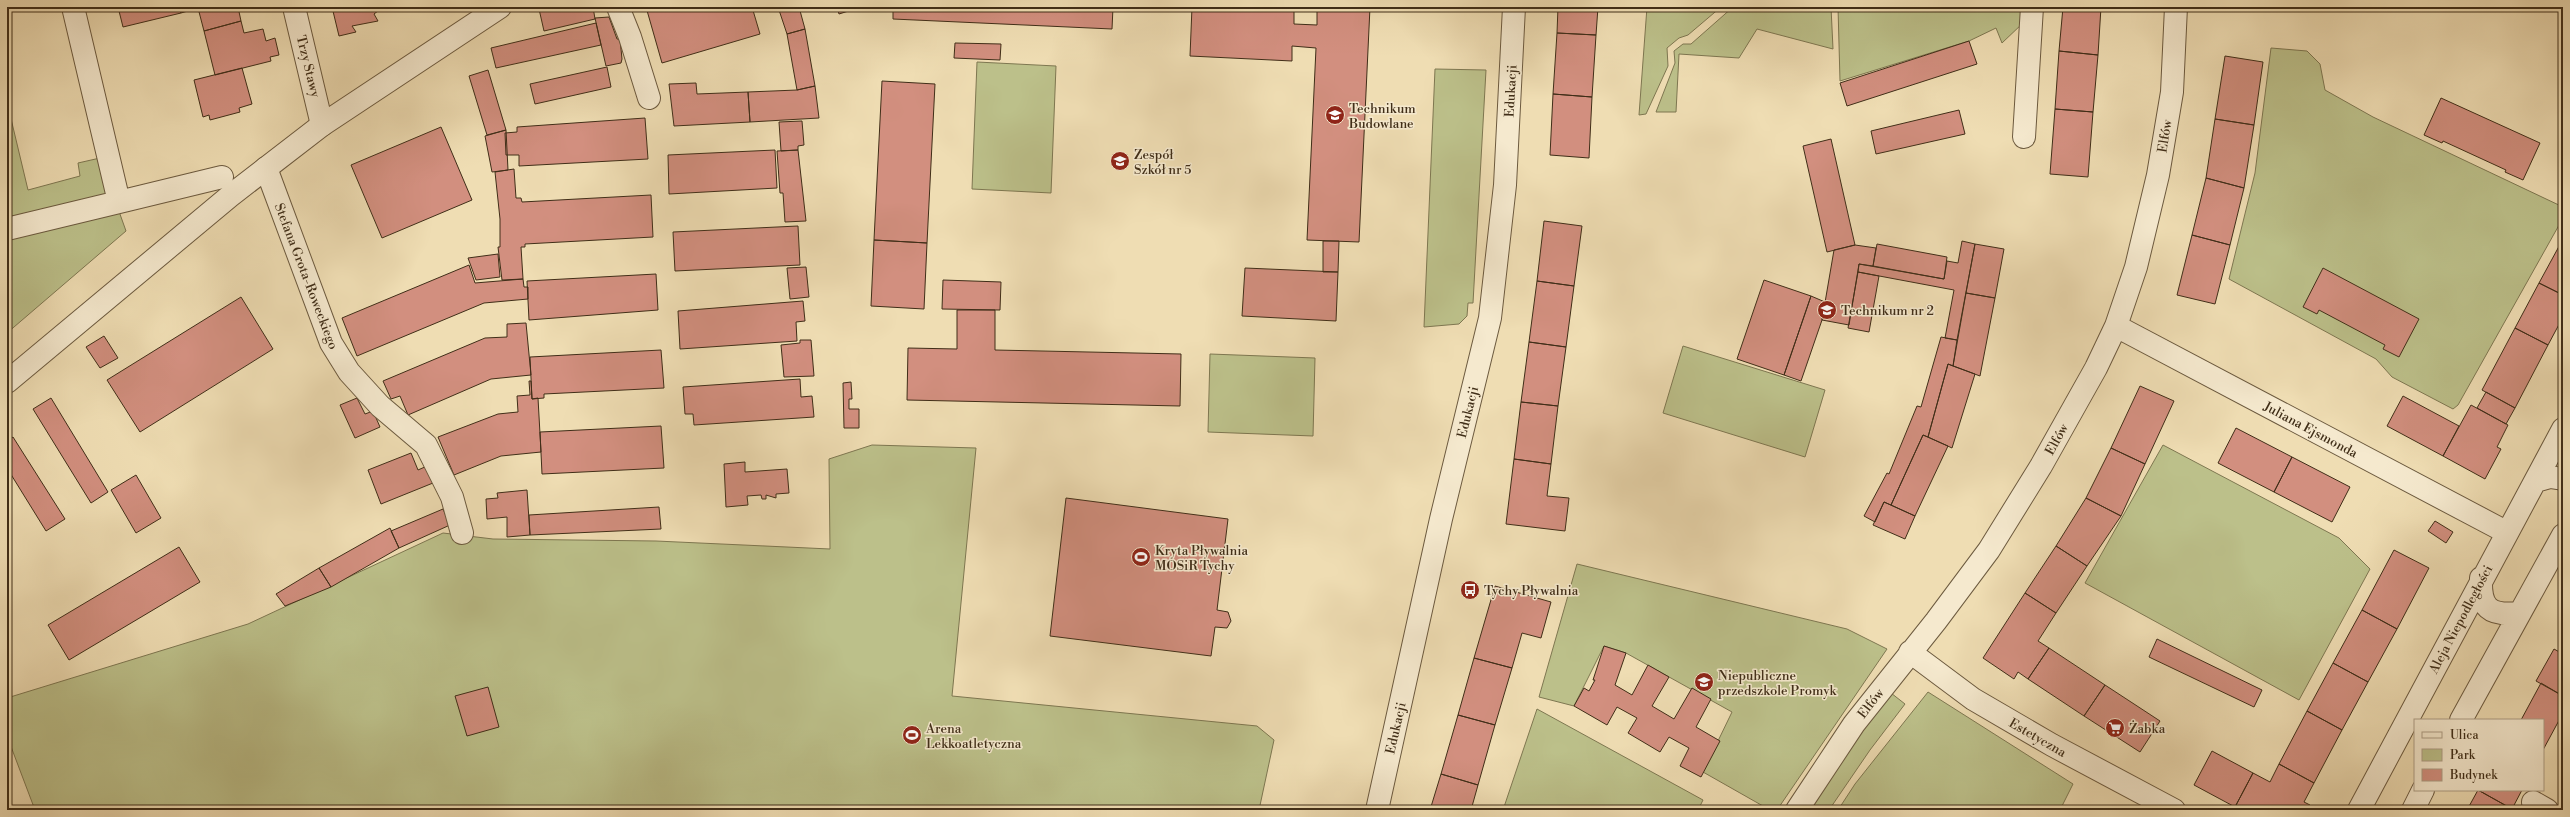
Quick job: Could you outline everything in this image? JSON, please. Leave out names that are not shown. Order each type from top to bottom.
[{"type":"street","points":[[73,7],[119,202]]},
{"type":"street","name":"Trzy Stawy","points":[[294,7],[322,125]]},
{"type":"street","points":[[7,382],[266,168],[322,125],[500,7]]},
{"type":"street","points":[[618,7],[630,37],[649,98]]},
{"type":"street","name":"Edukacji","points":[[1377,810],[1440,519],[1490,318],[1505,185],[1514,7]]},
{"type":"street","points":[[2024,137],[2032,7]]},
{"type":"street","name":"Elfów","points":[[1797,810],[1854,724],[1989,550],[2044,460],[2096,368],[2116,326],[2136,267],[2158,175],[2172,92],[2176,7]]},
{"type":"street","name":"Stefana Grota-Roweckiego","points":[[266,168],[331,343],[349,372],[380,406],[426,445],[452,497],[462,533]]},
{"type":"street","points":[[7,229],[222,177]]},
{"type":"street","name":"Juliana Ejsmonda","points":[[2116,326],[2506,532]]},
{"type":"street","name":"Aleja Niepodległości","points":[[2359,810],[2506,532],[2536,481],[2563,429]]},
{"type":"street","points":[[2536,481],[2550,477],[2563,479]]},
{"type":"street","points":[[2462,719],[2519,613],[2557,560],[2563,535]]},
{"type":"street","points":[[2482,578],[2481,595],[2488,607],[2501,614],[2519,613]]},
{"type":"street","name":"Estetyczna","points":[[1910,652],[1973,699],[2052,745],[2174,810]]},
{"type":"street","points":[[2413,810],[2423,791]]},
{"type":"green space","points":[[1647,7],[1721,7],[1688,35],[1679,38],[1667,48],[1668,66],[1646,114],[1639,115]]},
{"type":"green space","points":[[1733,7],[1831,7],[1833,49],[1757,29],[1739,58],[1679,54],[1676,112],[1656,112],[1675,63],[1674,51],[1683,44],[1691,44]]},
{"type":"green space","points":[[1838,7],[2023,7],[2023,23],[2002,43],[1996,28],[1969,41],[1840,81]]},
{"type":"green space","points":[[2271,48],[2307,51],[2320,64],[2325,90],[2373,117],[2563,207],[2563,218],[2458,405],[2453,409],[2392,377],[2376,359],[2229,279],[2255,173]]},
{"type":"green space","points":[[977,62],[1056,66],[1051,193],[972,189]]},
{"type":"green space","points":[[1435,69],[1486,70],[1473,303],[1468,303],[1467,316],[1459,324],[1424,327]]},
{"type":"green space","points":[[7,102],[28,190],[80,176],[78,163],[100,158],[126,231],[7,333]]},
{"type":"green space","points":[[1683,346],[1825,390],[1805,457],[1663,413]]},
{"type":"green space","points":[[1210,354],[1315,358],[1313,436],[1208,432]]},
{"type":"green space","points":[[872,445],[976,448],[952,696],[1257,726],[1274,740],[1259,810],[35,810],[7,736],[7,698],[248,624],[443,533],[493,539],[656,541],[830,549],[829,459]]},
{"type":"green space","points":[[2163,445],[2339,538],[2370,569],[2299,700],[2085,583]]},
{"type":"green space","name":"Niepubliczne przedszkole Promyk","points":[[1577,564],[1847,629],[1887,649],[1777,810],[1770,810],[1703,772],[1732,712],[1626,653],[1604,646],[1574,706],[1539,697]]},
{"type":"green space","points":[[1928,692],[2073,784],[2060,810],[1838,810],[1855,784]]},
{"type":"green space","points":[[1891,693],[1905,704],[1870,750],[1829,810],[1804,810],[1858,727]]},
{"type":"green space","points":[[1537,709],[1703,800],[1698,810],[1503,810]]},
{"type":"building","points":[[118,7],[179,7],[181,13],[123,27]]},
{"type":"building","points":[[179,7],[238,7],[241,21],[204,31],[198,8],[181,13]]},
{"type":"building","points":[[332,7],[383,7],[374,14],[378,21],[352,26],[356,32],[339,36]]},
{"type":"building","points":[[546,7],[593,7],[595,19],[544,31],[539,9]]},
{"type":"building","points":[[646,7],[752,7],[760,34],[662,63]]},
{"type":"building","points":[[778,7],[799,7],[805,29],[787,34]]},
{"type":"building","points":[[837,7],[858,7],[858,8],[839,14]]},
{"type":"building","points":[[893,7],[1113,7],[1112,29],[893,19]]},
{"type":"building","points":[[1192,7],[1294,7],[1294,24],[1317,25],[1317,7],[1370,7],[1359,242],[1307,240],[1316,48],[1292,46],[1292,61],[1190,56]]},
{"type":"building","points":[[1558,7],[1598,7],[1596,35],[1557,33]]},
{"type":"building","points":[[2063,7],[2101,7],[2098,55],[2059,51]]},
{"type":"building","points":[[609,17],[617,39],[620,39],[622,59],[621,63],[606,66],[595,18]]},
{"type":"building","points":[[241,21],[244,33],[263,29],[266,41],[275,38],[279,55],[270,57],[271,61],[215,75],[204,31]]},
{"type":"building","points":[[596,23],[601,45],[496,68],[491,48]]},
{"type":"building","points":[[805,29],[815,86],[797,90],[787,34]]},
{"type":"building","points":[[1557,33],[1596,35],[1592,97],[1553,94]]},
{"type":"building","points":[[1969,41],[1977,64],[1847,106],[1840,83]]},
{"type":"building","points":[[955,43],[1001,44],[1000,60],[954,58]]},
{"type":"building","points":[[2059,51],[2098,55],[2093,112],[2055,109]]},
{"type":"building","points":[[2225,56],[2263,62],[2254,125],[2215,119]]},
{"type":"building","points":[[607,67],[611,87],[535,104],[530,84]]},
{"type":"building","points":[[242,68],[252,104],[239,108],[240,112],[210,120],[209,115],[203,117],[194,80]]},
{"type":"building","points":[[488,70],[506,130],[487,135],[469,76]]},
{"type":"building","points":[[882,81],[935,84],[927,243],[874,240]]},
{"type":"building","points":[[696,83],[697,94],[748,92],[750,122],[674,126],[669,84]]},
{"type":"building","points":[[815,86],[819,118],[750,122],[748,92],[797,90]]},
{"type":"building","points":[[1553,94],[1592,97],[1589,158],[1550,155]]},
{"type":"building","points":[[2441,98],[2540,143],[2523,180],[2505,172],[2506,170],[2443,141],[2442,143],[2424,135]]},
{"type":"building","points":[[2055,109],[2093,112],[2088,177],[2050,174]]},
{"type":"building","points":[[1959,110],[1965,134],[1876,154],[1871,131]]},
{"type":"building","points":[[645,118],[648,159],[519,166],[519,155],[506,155],[505,133],[517,132],[517,127]]},
{"type":"building","points":[[2215,119],[2254,125],[2244,188],[2206,178]]},
{"type":"building","points":[[802,121],[804,145],[798,146],[798,150],[781,151],[779,122]]},
{"type":"building","points":[[441,127],[472,200],[382,238],[351,165]]},
{"type":"building","points":[[506,130],[508,170],[492,172],[485,136]]},
{"type":"building","points":[[1831,139],[1855,245],[1827,252],[1803,146]]},
{"type":"building","points":[[775,150],[777,188],[669,194],[668,155]]},
{"type":"building","points":[[798,150],[806,221],[785,222],[783,193],[780,193],[777,151]]},
{"type":"building","points":[[514,169],[516,198],[521,198],[522,202],[651,195],[653,237],[525,244],[525,247],[521,247],[523,279],[502,280],[498,247],[500,247],[500,219],[495,172]]},
{"type":"building","points":[[2206,178],[2244,188],[2230,245],[2192,235]]},
{"type":"building","points":[[1544,221],[1582,226],[1574,286],[1537,281]]},
{"type":"building","points":[[798,226],[800,265],[675,271],[673,232]]},
{"type":"building","points":[[2192,235],[2230,245],[2215,304],[2177,295]]},
{"type":"building","points":[[2563,239],[2563,295],[2539,283]]},
{"type":"building","points":[[874,240],[927,243],[924,309],[871,306]]},
{"type":"building","points":[[1323,241],[1339,241],[1338,272],[1323,272]]},
{"type":"building","points":[[1962,241],[1975,244],[1957,340],[1945,338],[1954,290],[1858,272],[1859,264],[1944,279],[1947,261],[1958,263]]},
{"type":"building","points":[[1877,244],[1947,257],[1944,279],[1873,266]]},
{"type":"building","points":[[1975,244],[2004,249],[1995,298],[1966,293]]},
{"type":"building","points":[[1855,245],[1876,248],[1873,266],[1859,264],[1849,325],[1822,320],[1834,250]]},
{"type":"building","points":[[498,254],[500,277],[476,280],[468,258]]},
{"type":"building","points":[[469,265],[475,283],[523,279],[524,287],[528,287],[528,299],[484,303],[357,356],[342,318]]},
{"type":"building","points":[[806,267],[809,297],[790,299],[787,268]]},
{"type":"building","points":[[1245,268],[1338,272],[1336,321],[1242,316]]},
{"type":"building","points":[[2323,268],[2419,319],[2399,357],[2383,349],[2385,345],[2319,310],[2317,314],[2303,307]]},
{"type":"building","points":[[1858,272],[1879,276],[1869,332],[1848,328]]},
{"type":"building","points":[[656,274],[658,310],[529,320],[527,281]]},
{"type":"building","points":[[943,280],[1001,282],[1000,310],[942,309]]},
{"type":"building","points":[[1764,280],[1811,296],[1784,375],[1737,359]]},
{"type":"building","points":[[1537,281],[1574,286],[1566,347],[1529,342]]},
{"type":"building","points":[[2539,283],[2563,295],[2563,317],[2548,345],[2515,328]]},
{"type":"building","points":[[1966,293],[1995,298],[1980,376],[1953,366]]},
{"type":"building","points":[[1811,296],[1825,302],[1822,320],[1801,381],[1784,375]]},
{"type":"building","points":[[241,297],[273,349],[140,432],[107,380]]},
{"type":"building","points":[[803,301],[805,321],[796,322],[797,341],[680,349],[678,311]]},
{"type":"building","points":[[957,310],[995,310],[995,350],[1181,354],[1180,406],[907,400],[908,348],[957,349]]},
{"type":"building","points":[[526,323],[531,375],[491,379],[408,415],[400,396],[391,399],[383,381],[485,338],[507,337],[507,324]]},
{"type":"building","points":[[2515,328],[2548,345],[2515,408],[2482,390]]},
{"type":"building","points":[[104,336],[118,358],[100,368],[86,347]]},
{"type":"building","points":[[1941,337],[1957,340],[1953,366],[1948,364],[1928,437],[1923,435],[1891,505],[1884,502],[1875,522],[1864,516],[1887,473],[1889,474],[1917,406],[1921,407]]},
{"type":"building","points":[[800,340],[811,340],[814,376],[784,377],[781,345],[800,343]]},
{"type":"building","points":[[1529,342],[1566,347],[1558,406],[1521,402]]},
{"type":"building","points":[[661,350],[664,388],[544,394],[544,398],[532,399],[530,357]]},
{"type":"building","points":[[1948,364],[1975,374],[1952,448],[1928,437]]},
{"type":"building","points":[[800,379],[801,397],[812,396],[814,417],[694,425],[693,414],[685,414],[683,387]]},
{"type":"building","points":[[529,381],[531,381],[532,399],[538,398],[541,452],[501,456],[454,475],[438,437],[498,414],[518,412],[517,396],[530,395]]},
{"type":"building","points":[[851,382],[852,399],[849,399],[849,409],[859,409],[859,428],[844,428],[843,383]]},
{"type":"building","points":[[2140,386],[2174,401],[2145,464],[2111,448]]},
{"type":"building","points":[[2486,392],[2515,408],[2506,424],[2477,408]]},
{"type":"building","points":[[2403,396],[2459,426],[2443,456],[2387,426]]},
{"type":"building","points":[[51,398],[108,492],[91,503],[33,409]]},
{"type":"building","points":[[357,398],[365,414],[373,411],[380,427],[355,438],[340,405]]},
{"type":"building","points":[[1521,402],[1558,406],[1551,464],[1514,459]]},
{"type":"building","points":[[2471,405],[2508,425],[2497,447],[2501,449],[2485,479],[2443,456]]},
{"type":"building","points":[[661,426],[664,468],[542,474],[540,432]]},
{"type":"building","points":[[2236,428],[2292,457],[2274,492],[2218,463]]},
{"type":"building","points":[[1923,435],[1948,446],[1915,516],[1891,505]]},
{"type":"building","points":[[13,437],[65,519],[46,531],[7,468],[7,441]]},
{"type":"building","points":[[2111,448],[2145,464],[2121,516],[2086,498]]},
{"type":"building","points":[[411,453],[418,470],[427,466],[433,483],[381,504],[368,470]]},
{"type":"building","points":[[2292,457],[2350,487],[2332,522],[2274,492]]},
{"type":"building","points":[[1514,459],[1551,464],[1547,496],[1569,498],[1565,531],[1506,524]]},
{"type":"building","points":[[745,462],[745,472],[787,469],[789,493],[776,494],[776,498],[766,495],[766,499],[762,499],[761,495],[747,496],[748,505],[726,507],[724,464]]},
{"type":"building","points":[[136,475],[161,518],[136,533],[111,490]]},
{"type":"building","points":[[527,490],[530,535],[507,537],[507,517],[487,519],[486,499],[498,498],[497,493]]},
{"type":"building","name":"Kryta Pływalnia MOSiR Tychy","points":[[1066,498],[1228,519],[1217,610],[1228,612],[1231,621],[1227,628],[1215,627],[1211,656],[1050,636]]},
{"type":"building","points":[[2086,498],[2121,516],[2087,566],[2056,546]]},
{"type":"building","points":[[1884,502],[1915,516],[1905,539],[1873,525]]},
{"type":"building","points":[[659,507],[661,529],[530,535],[529,515]]},
{"type":"building","points":[[443,509],[450,525],[399,548],[391,531]]},
{"type":"building","points":[[2435,521],[2453,532],[2446,543],[2428,531]]},
{"type":"building","points":[[390,528],[399,548],[331,587],[319,568]]},
{"type":"building","points":[[2056,546],[2087,566],[2056,613],[2025,593]]},
{"type":"building","points":[[179,547],[200,582],[69,660],[48,625]]},
{"type":"building","points":[[2394,550],[2429,568],[2397,629],[2362,610]]},
{"type":"building","points":[[319,568],[331,587],[285,606],[276,594]]},
{"type":"building","points":[[1495,586],[1551,602],[1541,638],[1522,633],[1512,668],[1474,658]]},
{"type":"building","points":[[2025,593],[2056,613],[2038,641],[2049,648],[2028,679],[2018,672],[2014,679],[1983,658]]},
{"type":"building","points":[[2362,610],[2397,629],[2368,682],[2333,663]]},
{"type":"building","points":[[2157,639],[2262,690],[2254,707],[2149,657]]},
{"type":"building","points":[[1604,646],[1626,653],[1615,685],[1632,695],[1648,665],[1669,677],[1652,706],[1674,719],[1692,688],[1711,699],[1696,727],[1720,741],[1701,777],[1680,766],[1689,748],[1669,737],[1660,752],[1628,733],[1637,718],[1617,707],[1607,725],[1574,706],[1584,688],[1589,691],[1595,680],[1593,680]]},
{"type":"building","points":[[2049,648],[2105,685],[2084,716],[2028,679]]},
{"type":"building","points":[[2554,649],[2563,654],[2563,696],[2536,681]]},
{"type":"building","points":[[1474,658],[1512,668],[1495,725],[1458,715]]},
{"type":"building","points":[[2333,663],[2368,682],[2342,730],[2307,711]]},
{"type":"building","points":[[2541,683],[2563,696],[2563,713],[2544,748],[2544,719],[2522,719]]},
{"type":"building","points":[[2105,685],[2160,721],[2140,752],[2084,716]]},
{"type":"building","points":[[488,687],[499,727],[467,736],[455,696]]},
{"type":"building","points":[[2307,711],[2342,730],[2314,783],[2279,764]]},
{"type":"building","points":[[1458,715],[1495,725],[1478,785],[1441,774]]},
{"type":"building","points":[[2212,751],[2253,773],[2235,807],[2194,785]]},
{"type":"building","points":[[2279,764],[2314,783],[2304,802],[2310,805],[2308,810],[2241,810],[2235,807],[2253,773],[2270,782]]},
{"type":"building","points":[[1441,774],[1478,785],[1471,810],[1430,810]]},
{"type":"building","points":[[2477,791],[2512,809],[2511,810],[2467,810]]},
{"type":"building","points":[[2480,791],[2521,791],[2512,809]]},
{"type":"place","name":"Technikum Budowlane","points":[[1335,115]]},
{"type":"place","name":"Zespół Szkół nr 5","points":[[1120,161]]},
{"type":"place","name":"Technikum nr 2","points":[[1827,310]]},
{"type":"place","name":"Kryta Pływalnia MOSiR Tychy","points":[[1141,557]]},
{"type":"place","name":"Tychy Pływalnia","points":[[1470,590]]},
{"type":"place","name":"Niepubliczne przedszkole Promyk","points":[[1704,682]]},
{"type":"place","name":"Żabka","points":[[2115,728]]},
{"type":"place","name":"Arena Lekkoatletyczna","points":[[912,735]]}]
